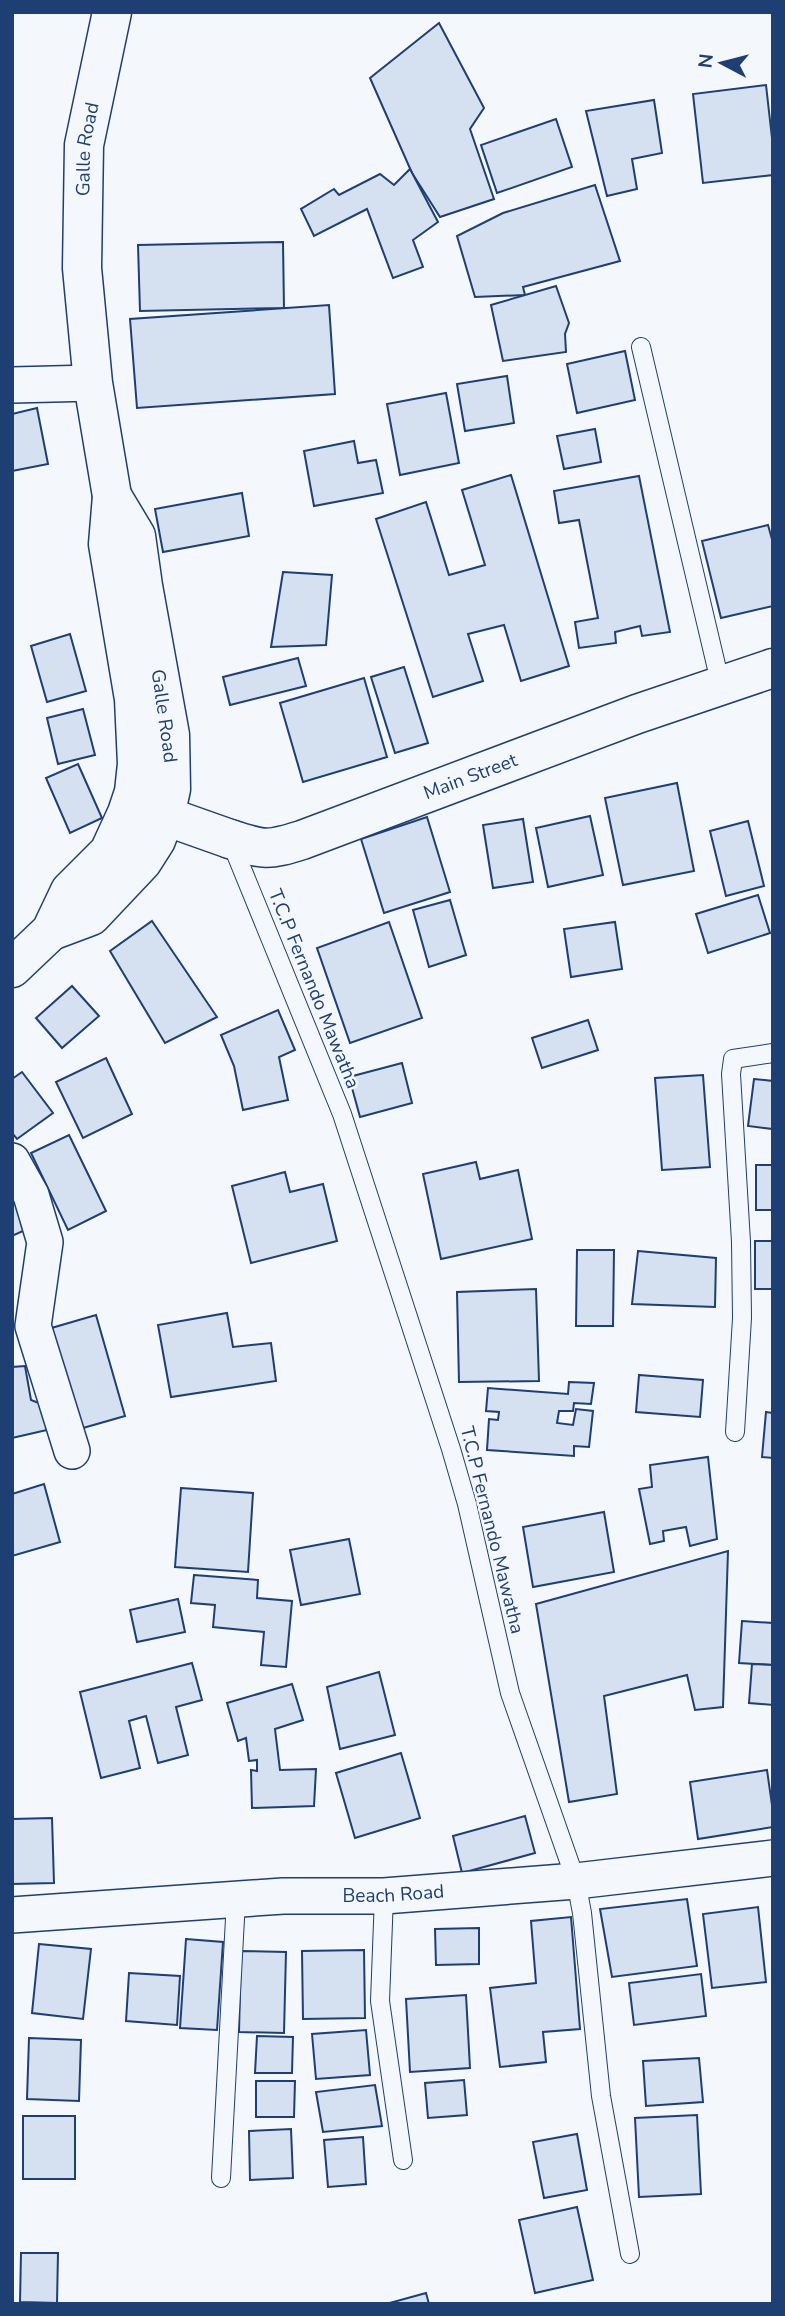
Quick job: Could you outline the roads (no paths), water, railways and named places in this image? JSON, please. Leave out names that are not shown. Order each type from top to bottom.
[{"type":"main road","name":"Galle Road","points":[[12,968],[51,931],[69,891],[109,852],[119,835],[134,792],[137,764],[134,699],[108,544],[112,496],[93,383],[82,268],[84,145],[112,12]]},
{"type":"main road","name":"Galle Road","points":[[51,931],[91,916],[142,862],[156,840],[171,789],[172,762],[164,701],[136,536],[112,496]]},
{"type":"main road","name":"Main Street","points":[[165,816],[262,849],[278,847],[636,714],[773,668]]},
{"type":"street","points":[[12,385],[93,383]]},
{"type":"street","points":[[12,1161],[31,1195],[45,1242],[33,1326],[72,1451]]},
{"type":"street","name":"Beach Road","points":[[12,1915],[283,1896],[384,1896],[576,1881],[773,1858]]},
{"type":"lane","points":[[641,347],[721,686]]},
{"type":"lane","name":"T.C.P Fernando Mawatha","points":[[230,839],[342,1114],[451,1448],[467,1504],[510,1693],[576,1881],[582,1913],[601,2096],[631,2254]]},
{"type":"lane","points":[[735,1432],[742,1318],[741,1242],[731,1074],[733,1059],[773,1053]]},
{"type":"lane","points":[[384,1896],[380,2001],[403,2160]]},
{"type":"lane","points":[[221,2178],[236,1900]]}]
